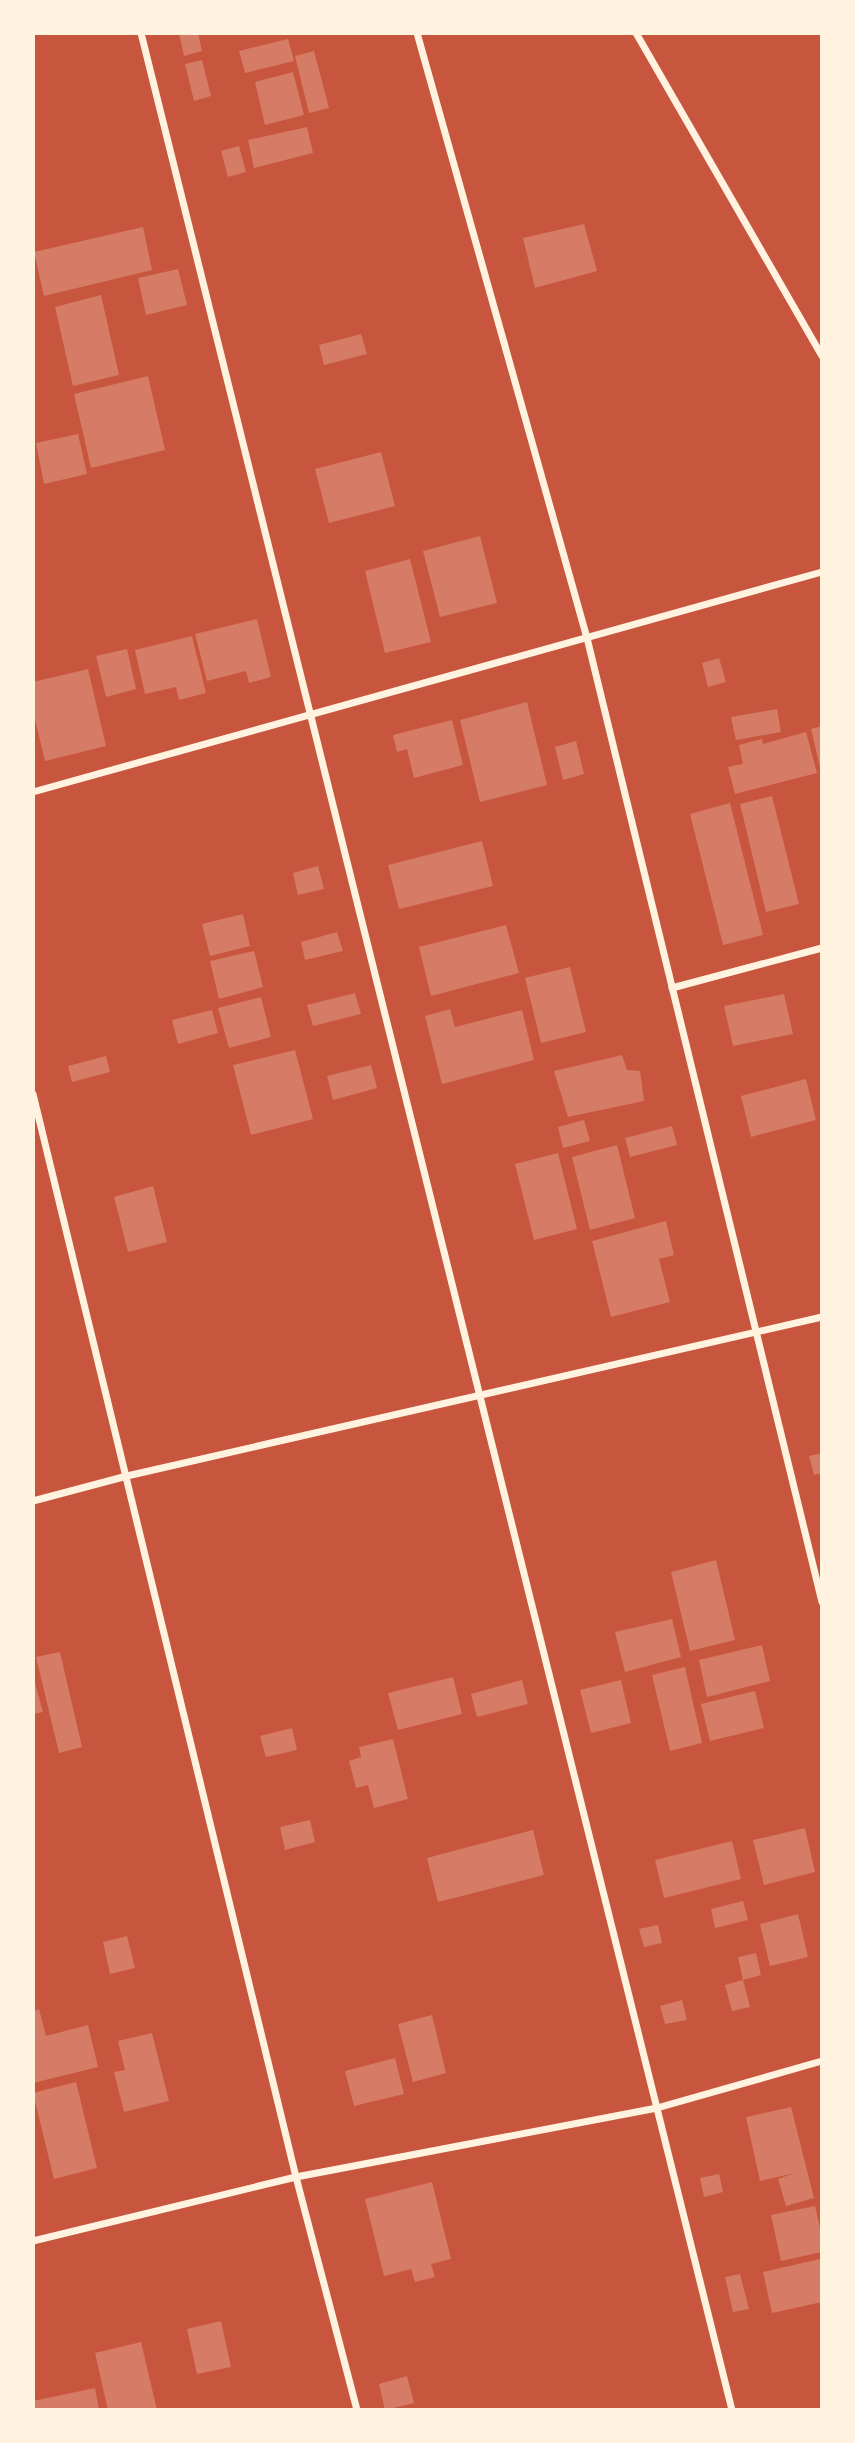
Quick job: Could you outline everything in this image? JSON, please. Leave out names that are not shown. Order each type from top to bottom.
[{"type":"street","points":[[141,33],[732,2410]]},
{"type":"street","points":[[417,33],[587,638],[822,1602]]},
{"type":"street","points":[[636,33],[822,356]]},
{"type":"street","points":[[33,792],[822,572]]},
{"type":"street","points":[[672,988],[822,948]]},
{"type":"street","points":[[33,1094],[296,2177],[357,2410]]},
{"type":"street","points":[[33,1501],[127,1476],[822,1318]]},
{"type":"street","points":[[33,2241],[296,2177],[657,2108],[822,2061]]},
{"type":"building","points":[[179,33],[198,33],[202,51],[184,56]]},
{"type":"building","points":[[288,39],[294,61],[245,73],[239,51]]},
{"type":"building","points":[[314,51],[329,108],[309,113],[295,56]]},
{"type":"building","points":[[202,60],[211,96],[194,101],[185,64]]},
{"type":"building","points":[[293,72],[304,115],[265,125],[255,82]]},
{"type":"building","points":[[307,127],[313,153],[254,168],[248,140]]},
{"type":"building","points":[[239,146],[246,172],[228,177],[221,151]]},
{"type":"building","points":[[584,224],[597,271],[535,288],[523,238]]},
{"type":"building","points":[[143,227],[152,270],[44,296],[34,252]]},
{"type":"building","points":[[178,269],[187,305],[146,315],[138,278]]},
{"type":"building","points":[[101,295],[119,375],[73,386],[55,307]]},
{"type":"building","points":[[361,334],[367,354],[324,365],[319,345]]},
{"type":"building","points":[[148,376],[165,450],[91,468],[74,394]]},
{"type":"building","points":[[78,434],[87,474],[44,484],[36,443]]},
{"type":"building","points":[[381,452],[395,506],[329,523],[315,469]]},
{"type":"building","points":[[480,536],[497,603],[440,617],[423,551]]},
{"type":"building","points":[[410,559],[431,642],[385,653],[365,571]]},
{"type":"building","points":[[257,619],[271,677],[249,683],[246,671],[207,681],[195,634]]},
{"type":"building","points":[[192,636],[206,693],[179,700],[176,687],[145,694],[135,650]]},
{"type":"building","points":[[127,649],[136,689],[106,697],[96,656]]},
{"type":"building","points":[[719,658],[726,682],[708,687],[702,663]]},
{"type":"building","points":[[88,669],[106,746],[45,761],[33,711],[33,682]]},
{"type":"building","points":[[527,702],[547,785],[480,802],[460,720]]},
{"type":"building","points":[[777,709],[781,732],[736,740],[731,717]]},
{"type":"building","points":[[452,720],[463,765],[414,778],[407,749],[397,752],[393,735]]},
{"type":"building","points":[[822,726],[822,771],[821,771],[811,729]]},
{"type":"building","points":[[806,732],[817,773],[735,794],[728,767],[743,764],[739,745],[762,739],[763,744]]},
{"type":"building","points":[[576,741],[584,774],[563,780],[555,747]]},
{"type":"building","points":[[772,796],[799,904],[766,912],[740,804]]},
{"type":"building","points":[[730,803],[763,935],[723,945],[690,814]]},
{"type":"building","points":[[482,841],[493,886],[399,909],[388,865]]},
{"type":"building","points":[[318,866],[324,889],[298,895],[293,873]]},
{"type":"building","points":[[243,914],[250,946],[210,956],[202,924]]},
{"type":"building","points":[[506,925],[519,973],[431,996],[419,947]]},
{"type":"building","points":[[337,932],[343,951],[305,960],[301,942]]},
{"type":"building","points":[[254,951],[263,987],[219,999],[210,961]]},
{"type":"building","points":[[570,967],[586,1032],[541,1043],[525,978]]},
{"type":"building","points":[[355,993],[361,1014],[313,1026],[307,1005]]},
{"type":"building","points":[[784,994],[793,1034],[733,1046],[724,1006]]},
{"type":"building","points":[[261,997],[271,1037],[229,1048],[218,1008]]},
{"type":"building","points":[[450,1009],[455,1027],[522,1010],[534,1060],[442,1084],[425,1016]]},
{"type":"building","points":[[212,1010],[218,1033],[178,1044],[172,1020]]},
{"type":"building","points":[[295,1050],[313,1119],[251,1135],[233,1065]]},
{"type":"building","points":[[622,1055],[627,1070],[640,1071],[644,1101],[568,1117],[554,1071]]},
{"type":"building","points":[[106,1056],[110,1072],[72,1082],[68,1066]]},
{"type":"building","points":[[371,1065],[377,1088],[333,1100],[327,1076]]},
{"type":"building","points":[[806,1079],[816,1120],[751,1137],[741,1096]]},
{"type":"building","points":[[584,1120],[590,1141],[563,1148],[558,1127]]},
{"type":"building","points":[[672,1126],[677,1145],[630,1157],[625,1138]]},
{"type":"building","points":[[617,1145],[635,1218],[590,1230],[572,1157]]},
{"type":"building","points":[[558,1153],[577,1229],[534,1240],[515,1164]]},
{"type":"building","points":[[153,1186],[167,1242],[128,1252],[114,1197]]},
{"type":"building","points":[[666,1221],[674,1255],[659,1259],[670,1302],[611,1317],[592,1241]]},
{"type":"building","points":[[822,1453],[822,1473],[814,1475],[809,1456]]},
{"type":"building","points":[[716,1560],[735,1640],[690,1651],[671,1572]]},
{"type":"building","points":[[672,1619],[681,1657],[625,1672],[615,1632]]},
{"type":"building","points":[[762,1645],[770,1681],[707,1697],[699,1660]]},
{"type":"building","points":[[60,1652],[82,1747],[59,1753],[36,1657]]},
{"type":"building","points":[[685,1667],[702,1743],[670,1751],[652,1675]]},
{"type":"building","points":[[33,1676],[43,1712],[33,1714]]},
{"type":"building","points":[[453,1677],[462,1714],[398,1730],[388,1693]]},
{"type":"building","points":[[522,1680],[528,1704],[477,1717],[471,1694]]},
{"type":"building","points":[[621,1680],[631,1723],[591,1733],[580,1690]]},
{"type":"building","points":[[755,1691],[764,1728],[710,1741],[701,1704]]},
{"type":"building","points":[[292,1728],[297,1750],[266,1757],[260,1736]]},
{"type":"building","points":[[393,1739],[408,1799],[374,1808],[368,1785],[356,1788],[349,1761],[361,1757],[359,1747]]},
{"type":"building","points":[[310,1820],[315,1842],[285,1850],[280,1827]]},
{"type":"building","points":[[805,1828],[815,1872],[764,1885],[753,1840]]},
{"type":"building","points":[[533,1830],[544,1875],[438,1902],[427,1858]]},
{"type":"building","points":[[732,1841],[741,1879],[664,1898],[655,1860]]},
{"type":"building","points":[[743,1901],[748,1920],[715,1928],[711,1909]]},
{"type":"building","points":[[798,1914],[808,1957],[770,1966],[760,1924]]},
{"type":"building","points":[[658,1925],[662,1943],[644,1947],[639,1929]]},
{"type":"building","points":[[127,1936],[135,1968],[110,1974],[103,1942]]},
{"type":"building","points":[[756,1953],[761,1975],[743,1980],[738,1957]]},
{"type":"building","points":[[743,1980],[750,2007],[732,2011],[725,1985]]},
{"type":"building","points":[[682,2000],[687,2020],[665,2024],[660,2006]]},
{"type":"building","points":[[39,2009],[46,2036],[88,2025],[98,2067],[33,2083],[33,2011]]},
{"type":"building","points":[[432,2015],[446,2073],[413,2082],[398,2024]]},
{"type":"building","points":[[152,2033],[169,2101],[124,2112],[114,2072],[125,2070],[118,2041]]},
{"type":"building","points":[[395,2058],[404,2094],[354,2106],[345,2071]]},
{"type":"building","points":[[76,2082],[97,2168],[54,2179],[33,2093]]},
{"type":"building","points":[[791,2107],[814,2198],[786,2206],[778,2179],[795,2173],[760,2181],[746,2117]]},
{"type":"building","points":[[719,2174],[723,2192],[704,2197],[700,2178]]},
{"type":"building","points":[[432,2182],[451,2259],[431,2264],[435,2277],[415,2282],[411,2269],[384,2276],[365,2199]]},
{"type":"building","points":[[815,2206],[822,2237],[822,2252],[781,2261],[771,2215]]},
{"type":"building","points":[[820,2259],[822,2302],[772,2313],[763,2272]]},
{"type":"building","points":[[740,2274],[749,2309],[733,2312],[725,2277]]},
{"type":"building","points":[[221,2321],[231,2367],[197,2374],[187,2329]]},
{"type":"building","points":[[141,2342],[157,2410],[108,2410],[95,2353]]},
{"type":"building","points":[[407,2376],[414,2403],[385,2410],[379,2384]]},
{"type":"building","points":[[95,2388],[99,2410],[33,2410],[33,2401]]}]
